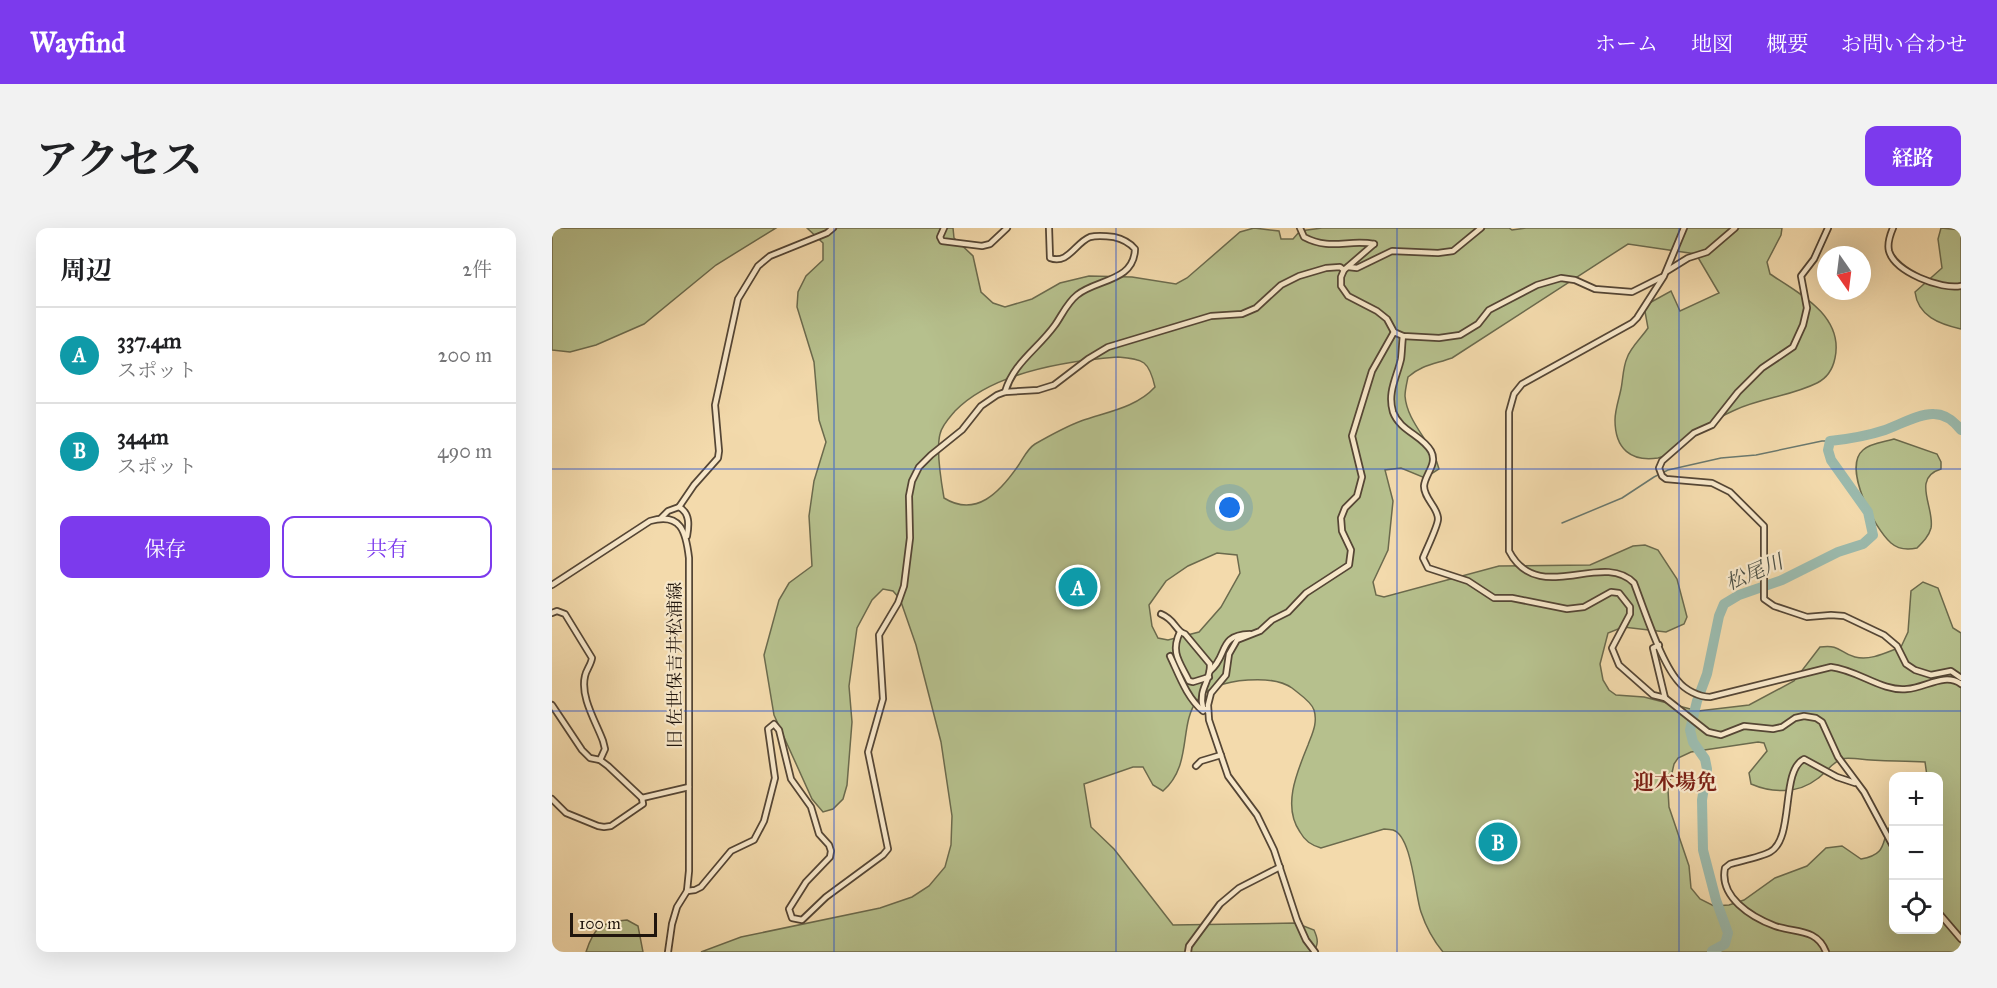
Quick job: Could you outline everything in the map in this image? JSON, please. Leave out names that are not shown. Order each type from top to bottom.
[{"type":"street","points":[[552,585],[634,530],[679,507],[694,485],[718,458],[715,405],[738,299],[758,266],[770,256],[827,233],[833,228]]},
{"type":"street","points":[[944,228],[940,237],[942,242],[982,246],[990,244],[1007,228]]},
{"type":"street","points":[[1005,392],[1014,369],[1055,325],[1075,297],[1087,289],[1115,278],[1131,265],[1134,257],[1135,249],[1123,239],[1100,236],[1085,240],[1066,257],[1056,260],[1050,258],[1049,228]]},
{"type":"street","points":[[1300,228],[1305,237],[1324,244],[1349,245],[1366,242],[1374,244],[1346,268],[1341,278],[1341,285],[1348,296],[1377,311],[1387,319],[1394,332],[1403,336],[1439,338],[1460,335],[1478,324],[1489,310],[1537,285],[1561,278],[1575,280],[1595,289],[1632,292],[1688,258],[1707,252],[1735,228]]},
{"type":"street","points":[[687,891],[700,887],[731,851],[754,840],[764,821],[775,778],[768,729],[774,724],[779,730],[791,779],[811,807],[819,834],[831,850],[830,857],[806,882],[789,909],[792,918],[802,920],[826,897],[888,849],[868,752],[883,699],[879,635],[898,603],[907,567],[910,538],[909,496],[912,481],[919,467],[962,430],[981,406],[1005,392],[1038,390],[1054,385],[1108,347],[1211,316],[1242,314],[1256,308],[1281,285],[1299,276],[1326,268],[1357,268],[1392,251],[1438,253],[1453,251],[1481,228]]},
{"type":"street","points":[[1684,228],[1665,274],[1632,323],[1522,384],[1514,394],[1509,412],[1509,551],[1515,562],[1533,575],[1566,576],[1617,572],[1628,576],[1634,583],[1659,645],[1678,683],[1704,697],[1832,667],[1845,669],[1892,689],[1908,689],[1949,678],[1961,684]]},
{"type":"street","points":[[1828,228],[1814,259],[1801,276],[1807,308],[1803,326],[1793,347],[1762,368],[1738,392],[1712,425],[1694,433],[1662,461],[1659,468],[1666,479],[1712,483],[1730,492],[1764,526],[1764,599],[1774,606],[1807,617],[1844,616],[1884,635],[1897,646],[1906,664],[1915,670],[1931,675],[1951,671],[1961,678]]},
{"type":"street","points":[[1893,228],[1888,239],[1889,251],[1897,264],[1939,285],[1950,288],[1961,286]]},
{"type":"street","points":[[1315,952],[1297,921],[1280,867],[1257,815],[1228,776],[1209,720],[1211,693],[1226,675],[1229,654],[1237,640],[1253,634],[1288,612],[1306,593],[1348,565],[1352,550],[1342,531],[1341,518],[1345,508],[1357,496],[1362,477],[1352,436],[1372,370],[1394,332]]},
{"type":"street","points":[[1403,336],[1401,359],[1393,381],[1392,401],[1394,414],[1405,430],[1426,445],[1432,453],[1433,462],[1424,486],[1438,520],[1423,558],[1428,567],[1468,581],[1494,598],[1512,598],[1567,609],[1584,607],[1611,592],[1618,593],[1630,607],[1630,614],[1612,648],[1619,664],[1653,695],[1665,698],[1708,732],[1721,735],[1744,726],[1773,729],[1782,727],[1795,718],[1804,716],[1816,718],[1822,722],[1838,757],[1864,792],[1889,840]]},
{"type":"street","name":"旧 佐世保吉井松浦線","points":[[668,952],[672,924],[677,907],[687,891],[689,871],[688,519],[686,513],[679,507]]},
{"type":"street","points":[[661,518],[678,524],[687,539]]},
{"type":"street","points":[[552,613],[557,611],[565,614],[592,658],[585,675],[584,686],[603,741],[604,749],[600,760]]},
{"type":"street","points":[[1161,614],[1171,618],[1180,632],[1185,634],[1210,664],[1209,677],[1202,693],[1203,708],[1209,711]]},
{"type":"street","points":[[1180,632],[1175,652],[1189,681],[1209,677]]},
{"type":"street","points":[[1210,671],[1216,666],[1228,640],[1239,634],[1253,634]]},
{"type":"street","points":[[1659,645],[1653,648],[1665,698]]},
{"type":"street","points":[[1170,656],[1198,706],[1204,712],[1209,711]]},
{"type":"street","points":[[552,705],[582,750],[590,758],[600,760],[642,798],[642,804],[611,826],[604,827],[566,813],[552,799]]},
{"type":"street","points":[[1196,766],[1221,755]]},
{"type":"street","points":[[1826,952],[1818,939],[1809,933],[1776,926],[1736,903],[1729,894],[1724,876],[1725,867],[1770,852],[1776,845],[1783,829],[1795,767],[1800,761],[1804,759],[1811,761],[1837,777],[1858,784]]},
{"type":"street","points":[[642,798],[689,787]]},
{"type":"street","points":[[1188,952],[1189,946],[1220,904],[1239,888],[1280,867]]},
{"type":"street","points":[[1943,918],[1961,939]]},
{"type":"green space","points":[[552,228],[776,228],[716,265],[644,324],[596,345],[570,352],[552,350]]},
{"type":"green space","points":[[807,228],[953,228],[954,238],[973,256],[981,292],[993,303],[1005,307],[1032,299],[1060,283],[1089,276],[1132,277],[1176,284],[1187,278],[1240,232],[1254,228],[1279,231],[1281,239],[1293,239],[1300,231],[1322,228],[1509,228],[1512,230],[1526,228],[1782,228],[1781,235],[1767,262],[1770,274],[1806,298],[1826,318],[1833,330],[1836,343],[1835,358],[1831,369],[1821,381],[1797,391],[1745,406],[1725,415],[1705,426],[1674,451],[1664,456],[1640,458],[1626,451],[1618,439],[1616,412],[1627,358],[1633,346],[1648,328],[1644,306],[1671,291],[1680,311],[1719,293],[1696,254],[1628,244],[1452,358],[1423,367],[1408,377],[1405,394],[1410,415],[1431,450],[1439,469],[1425,478],[1401,468],[1385,470],[1393,501],[1388,550],[1373,582],[1376,595],[1384,597],[1499,566],[1590,565],[1633,546],[1645,545],[1658,550],[1677,579],[1687,617],[1684,624],[1666,632],[1623,627],[1608,633],[1600,664],[1603,680],[1609,690],[1616,695],[1644,697],[1698,711],[1749,705],[1794,681],[1820,647],[1836,648],[1855,657],[1867,658],[1901,647],[1908,632],[1911,591],[1923,582],[1938,588],[1953,628],[1961,633],[1961,952],[1443,952],[1423,918],[1405,843],[1393,830],[1384,829],[1321,848],[1314,846],[1302,835],[1292,811],[1293,789],[1314,728],[1314,710],[1308,701],[1287,685],[1276,681],[1248,680],[1220,685],[1202,695],[1192,708],[1182,759],[1175,776],[1163,791],[1153,785],[1143,767],[1133,767],[1084,784],[1091,827],[1114,849],[1173,925],[1296,923],[1314,930],[1317,941],[1313,952],[701,952],[741,937],[880,908],[912,897],[929,886],[945,867],[951,845],[952,816],[941,742],[916,645],[900,599],[893,591],[883,589],[872,600],[857,628],[849,686],[852,722],[847,785],[843,799],[833,809],[823,812],[812,799],[774,715],[764,655],[779,600],[789,583],[812,566],[809,516],[814,481],[826,442],[819,420],[814,362],[797,307],[798,292],[806,276],[823,260],[823,243]],"holes":[[[1118,357],[1134,359],[1148,367],[1155,387],[1139,400],[1075,423],[1035,444],[1027,451],[1003,485],[977,504],[967,505],[944,498],[940,474],[940,434],[950,416],[971,398],[989,387],[1031,371]],[[1217,553],[1237,555],[1240,573],[1221,607],[1199,632],[1168,640],[1158,638],[1152,626],[1149,605],[1166,581],[1188,566]],[[1764,743],[1767,751],[1749,773],[1751,784],[1768,789],[1785,791],[1810,784],[1838,760],[1844,758],[1925,762],[1926,772],[1943,772],[1943,934],[1889,934],[1889,828],[1881,849],[1870,857],[1861,859],[1842,846],[1826,848],[1807,866],[1775,878],[1744,900],[1729,905],[1714,906],[1700,899],[1691,888],[1689,866],[1669,807],[1668,790],[1674,764],[1678,758],[1691,752]]]},
{"type":"green space","points":[[1941,228],[1961,230],[1961,329],[1931,318],[1920,307],[1915,292],[1942,268],[1938,239]]},
{"type":"green space","points":[[1894,439],[1937,454],[1941,462],[1941,469],[1932,473],[1927,479],[1926,494],[1931,528],[1917,548],[1897,547],[1884,536],[1858,484],[1856,470],[1863,450],[1873,444]]},
{"type":"green space","points":[[627,920],[638,926],[643,952],[586,952],[592,937],[600,927],[611,922]]},
{"type":"waterway","name":"松尾川","points":[[1712,951],[1725,944],[1728,933],[1716,900],[1703,850],[1702,800],[1707,769],[1705,759],[1693,742],[1690,730],[1707,674],[1719,616],[1724,604],[1739,595],[1782,580],[1838,552],[1863,544],[1873,535],[1868,512],[1831,460],[1828,450],[1830,441],[1871,434],[1928,414],[1946,417],[1961,430]]},
{"type":"waterway","points":[[1562,523],[1622,498],[1668,470],[1721,458],[1756,455],[1830,441]]},
{"type":"place","name":"337.4m","points":[[1078,587]]},
{"type":"place","name":"344m","points":[[1498,842]]},
{"type":"district","name":"迎木場免","points":[[1675,782]]}]
